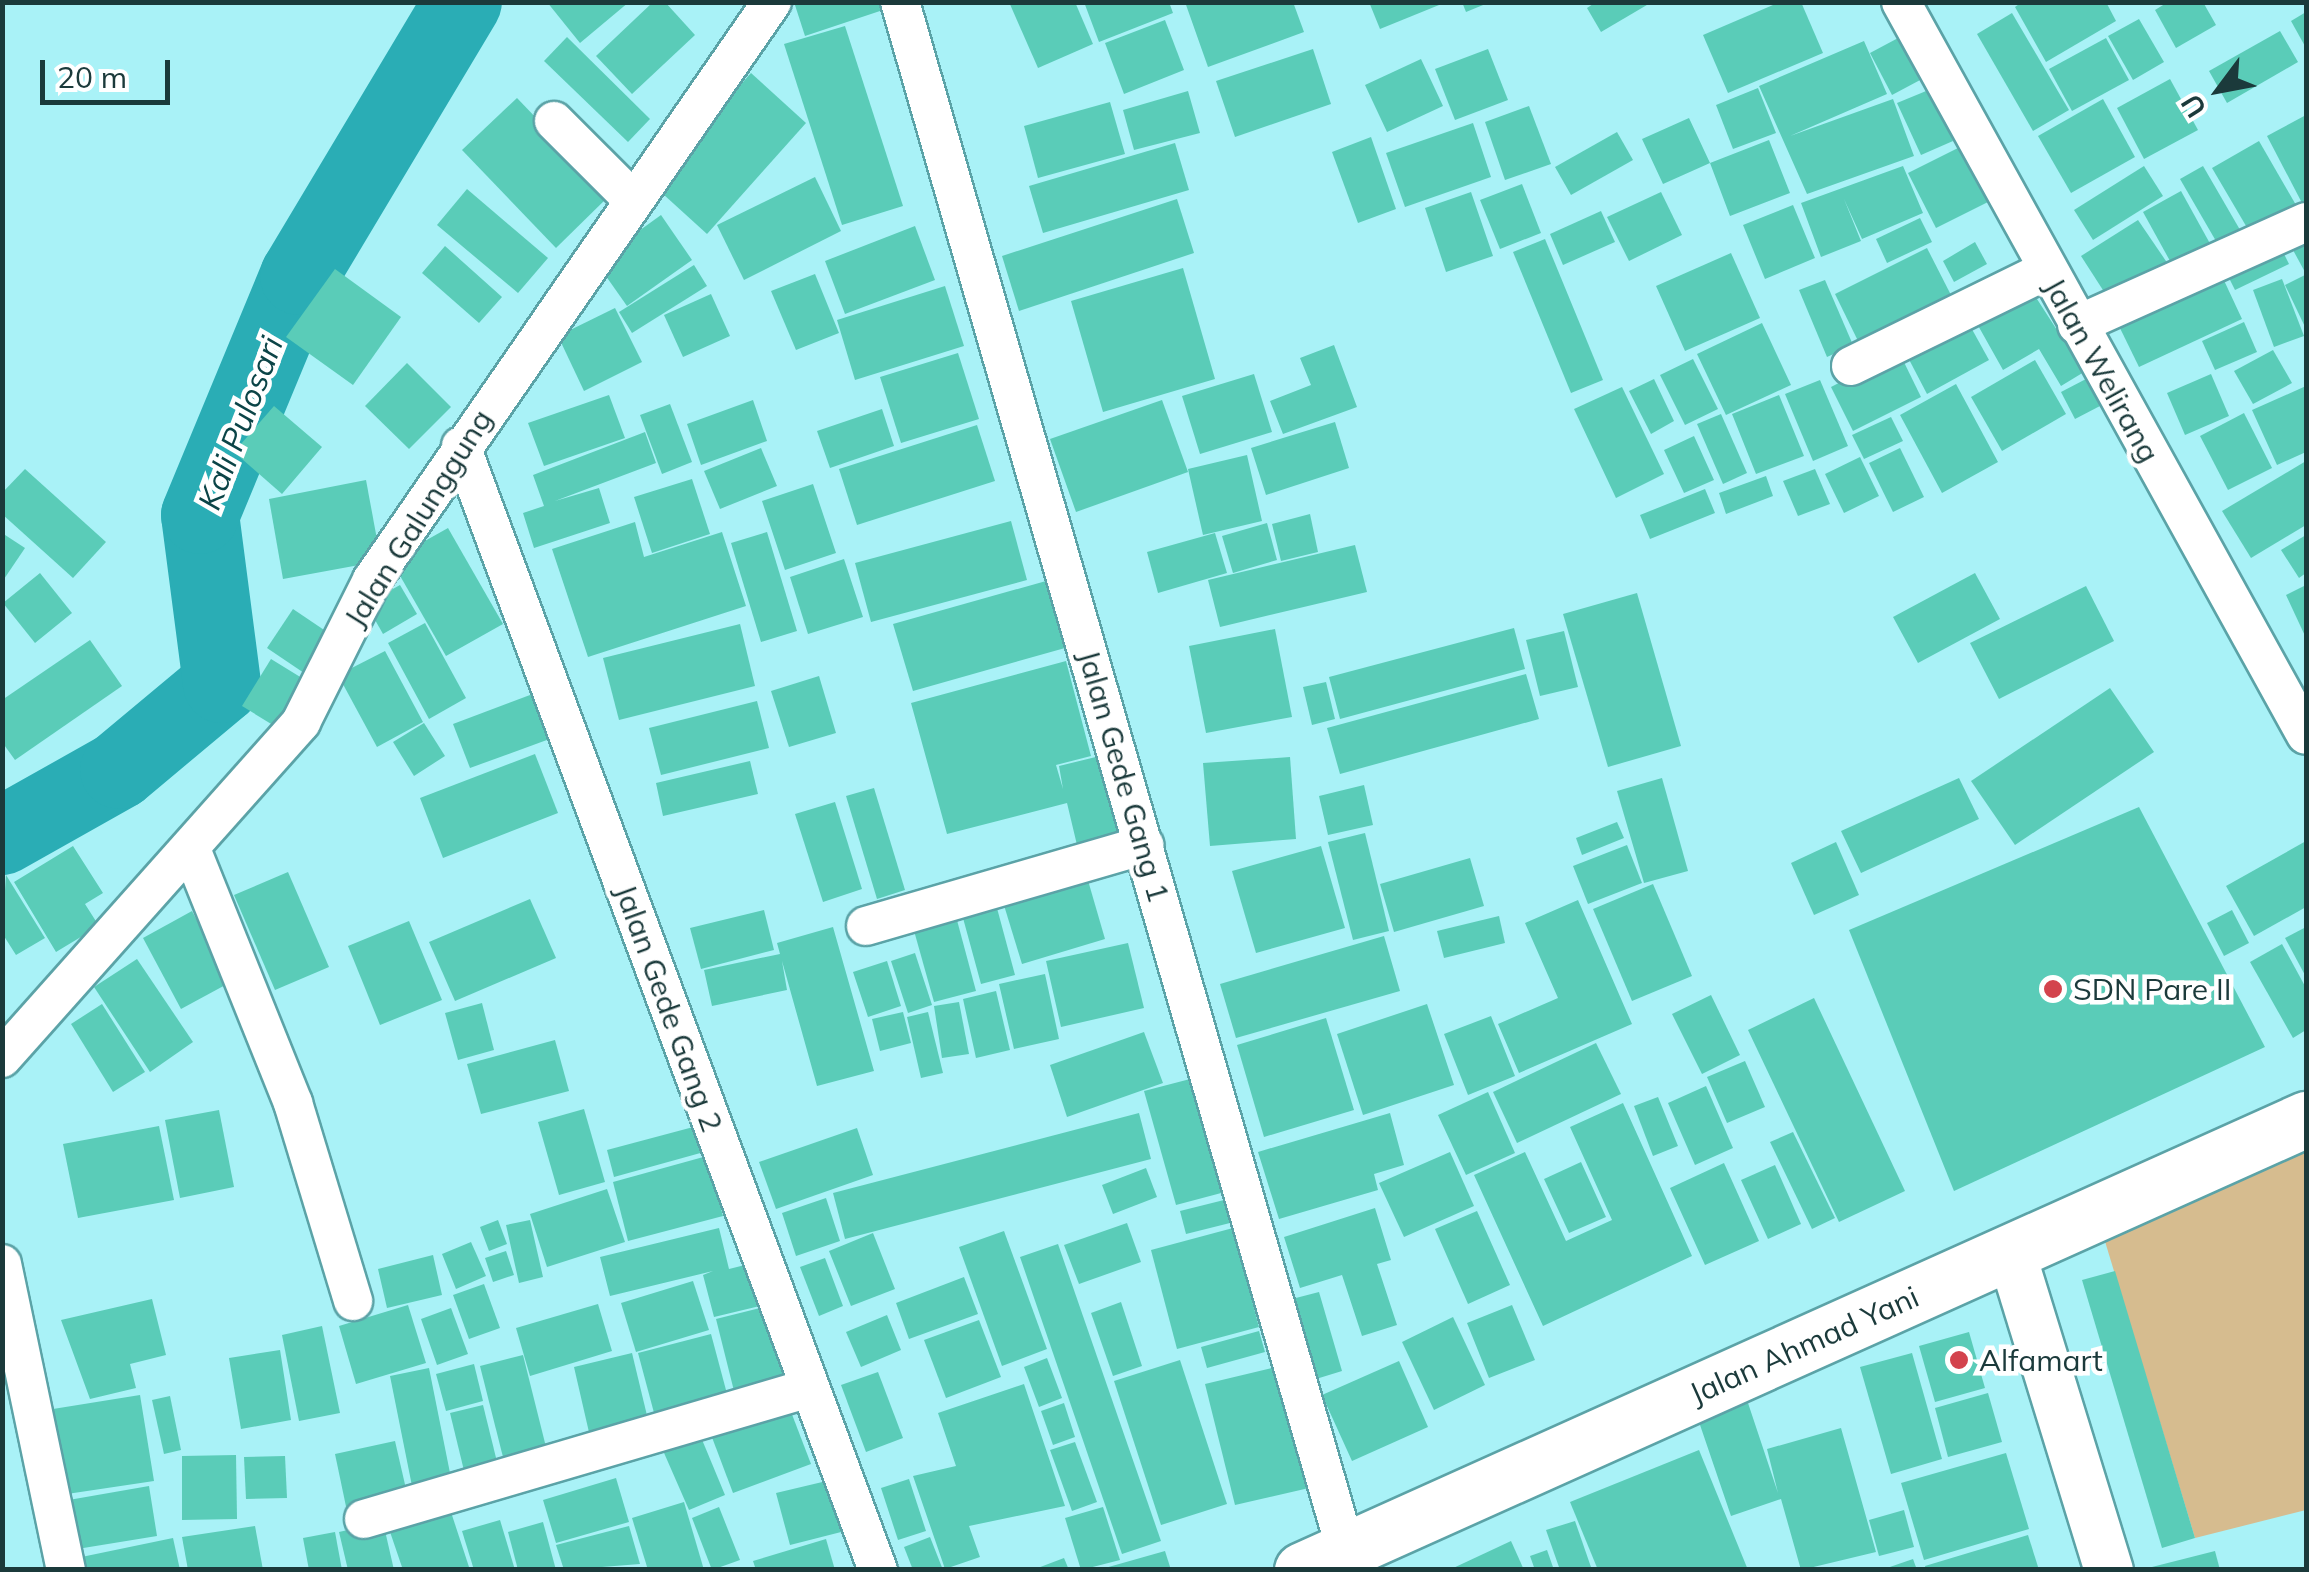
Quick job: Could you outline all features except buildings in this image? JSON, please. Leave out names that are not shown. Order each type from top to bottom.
[{"type":"main road","name":"Jalan Ahmad Yani","points":[[1333,1563],[2306,1119]]},
{"type":"street","name":"Jalan Galunggung","points":[[2,1058],[301,722],[372,580],[461,446],[772,2]]},
{"type":"street","name":"Jalan Gede Gang 1","points":[[900,2],[1144,845],[1333,1563]]},
{"type":"street","name":"Jalan Welirang","points":[[1901,2],[2306,736]]},
{"type":"street","points":[[554,121],[633,200]]},
{"type":"street","points":[[2077,325],[2306,222]]},
{"type":"street","points":[[1851,366],[2047,270]]},
{"type":"street","name":"Jalan Gede Gang 2","points":[[461,446],[806,1389],[878,1570]]},
{"type":"street","points":[[866,926],[1144,845]]},
{"type":"street","points":[[190,849],[293,1103],[353,1301]]},
{"type":"street","points":[[2011,1252],[2109,1570]]},
{"type":"street","points":[[2,1264],[66,1570]]},
{"type":"street","points":[[364,1519],[806,1389]]},
{"type":"shaded area","points":[[2306,1119],[2306,1510],[2195,1538],[2097,1215]]},
{"type":"waterway","name":"Kali Pulosari","points":[[2,836],[119,770],[222,684],[200,515],[299,276],[463,2]]},
{"type":"place","name":"SDN Pare II","points":[[2053,989]]},
{"type":"place","name":"Alfamart","points":[[1959,1360]]}]
